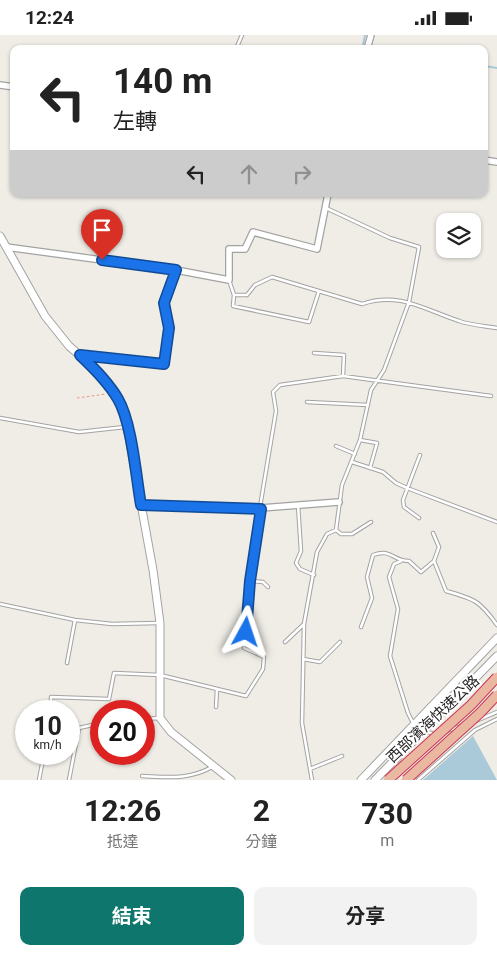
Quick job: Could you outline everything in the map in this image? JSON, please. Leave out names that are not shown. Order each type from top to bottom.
[{"type":"highway","name":"西部濱海快速公路","points":[[388,780],[471,705],[497,677]]},
{"type":"highway","name":"西部濱海快速公路","points":[[406,780],[480,713],[497,695]]},
{"type":"street","points":[[6,247],[176,270],[229,280],[229,249],[245,249],[253,232],[317,249],[327,197]]},
{"type":"street","points":[[0,236],[45,316],[69,346],[100,373],[119,400],[127,427],[153,570],[160,623],[160,719],[170,732],[231,780]]},
{"type":"street","points":[[141,505],[261,509],[298,504],[339,502]]},
{"type":"street","points":[[360,780],[497,638]]},
{"type":"street","points":[[374,780],[497,656]]},
{"type":"lane","points":[[325,207],[390,238],[419,247],[409,302],[395,343],[378,380],[371,390],[360,439],[342,485],[336,530]]},
{"type":"lane","points":[[80,355],[164,364],[169,328],[164,303],[176,270]]},
{"type":"lane","points":[[234,295],[247,295],[255,285],[272,277],[362,304],[376,299],[409,302],[460,322],[497,328]]},
{"type":"lane","points":[[229,280],[234,295],[233,306],[309,322],[319,290]]},
{"type":"lane","points":[[314,353],[344,355],[343,376]]},
{"type":"lane","points":[[51,700],[51,697],[109,699],[114,673],[160,675],[246,696],[263,669],[264,657],[244,648],[250,581],[276,411],[273,392],[280,385],[343,376],[490,396]]},
{"type":"lane","points":[[307,403],[368,405]]},
{"type":"lane","points":[[0,419],[79,433],[127,427]]},
{"type":"lane","points":[[360,439],[377,443],[370,468]]},
{"type":"lane","points":[[336,446],[355,454]]},
{"type":"lane","points":[[419,518],[404,507],[403,500],[420,455]]},
{"type":"lane","points":[[352,462],[383,472],[396,483],[407,488],[497,522]]},
{"type":"lane","points":[[298,504],[302,551],[296,563],[300,569],[314,575]]},
{"type":"lane","points":[[336,530],[341,534],[352,534],[371,522]]},
{"type":"lane","points":[[312,780],[302,723],[304,624],[317,552],[327,534],[336,530]]},
{"type":"lane","points":[[433,533],[439,547],[434,561],[421,572],[409,561],[401,561],[394,564],[390,577],[398,609],[390,656],[408,713],[414,725],[422,731],[435,734],[488,718],[497,712]]},
{"type":"lane","points":[[361,627],[372,598],[367,577],[373,555],[383,551],[391,553],[401,561]]},
{"type":"lane","points":[[434,561],[446,591],[482,604],[497,625]]},
{"type":"lane","points":[[250,581],[263,582],[268,587]]},
{"type":"lane","points":[[0,604],[75,620],[112,624],[160,623]]},
{"type":"lane","points":[[67,663],[75,620]]},
{"type":"lane","points":[[286,642],[304,624]]},
{"type":"lane","points":[[303,659],[320,662],[340,642]]},
{"type":"lane","points":[[216,707],[217,689]]},
{"type":"lane","points":[[155,719],[160,719]]},
{"type":"lane","points":[[418,780],[475,730],[497,719]]},
{"type":"lane","points":[[69,780],[79,728],[90,726]]},
{"type":"lane","points":[[310,769],[342,756]]},
{"type":"lane","points":[[39,780],[42,765]]},
{"type":"lane","points":[[142,776],[185,777],[197,775],[213,767]]},
{"type":"path","points":[[77,398],[114,393]]},
{"type":"water","points":[[473,736],[497,780],[423,780]]},
{"type":"waterway","points":[[363,45],[365,35]]},
{"type":"waterway","points":[[488,67],[497,68]]},
{"type":"route","points":[[102,260],[176,270],[164,303],[169,328],[164,364],[80,355],[100,373],[119,400],[127,427],[141,505],[261,509],[250,581],[246,632]]}]
